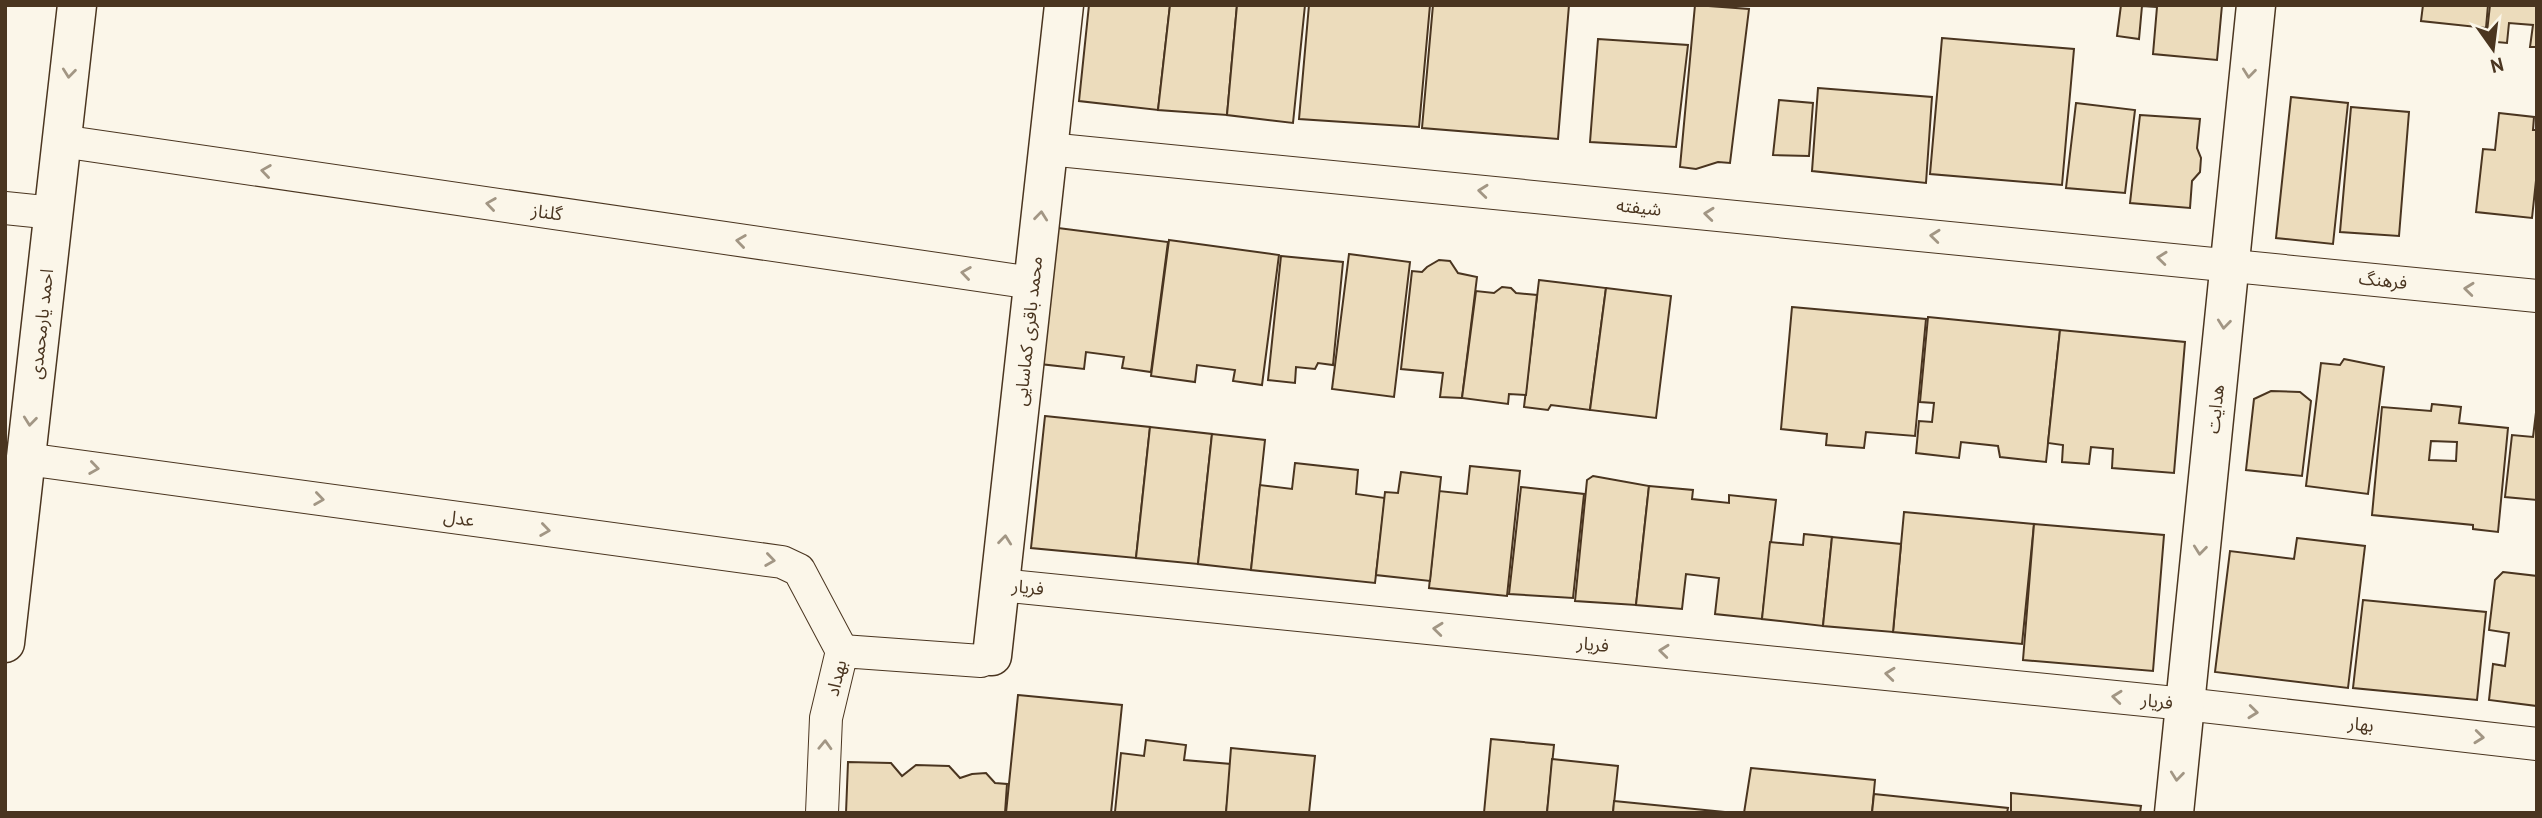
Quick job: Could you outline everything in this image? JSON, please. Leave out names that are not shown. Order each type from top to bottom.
[{"type":"street","name":"احمد یارمحمدی","points":[[5,643],[77,5]]},
{"type":"street","name":"محمد باقری کماسایی","points":[[992,656],[1064,5]]},
{"type":"street","name":"هدایت","points":[[2174,813],[2256,5]]},
{"type":"street","name":"گلناز","points":[[61,141],[1034,283]]},
{"type":"street","name":"شیفته","points":[[1048,149],[2230,264]]},
{"type":"street","points":[[5,208],[54,213]]},
{"type":"street","name":"فرهنگ","points":[[2230,264],[2537,296]]},
{"type":"street","name":"عدل","points":[[26,459],[782,562],[799,570],[842,651]]},
{"type":"street","name":"فریار","points":[[1000,584],[2185,704]]},
{"type":"street","name":"بهداد","points":[[822,813],[826,718],[842,651],[981,661],[992,656]]},
{"type":"street","name":"بهار","points":[[2185,704],[2537,744]]},
{"type":"building","points":[[1089,5],[1170,5],[1158,110],[1079,101]]},
{"type":"building","points":[[1170,5],[1237,5],[1227,115],[1158,110]]},
{"type":"building","points":[[1237,5],[1305,5],[1293,123],[1227,115]]},
{"type":"building","points":[[1309,5],[1430,5],[1419,127],[1299,119]]},
{"type":"building","points":[[1433,5],[1569,5],[1558,139],[1422,128]]},
{"type":"building","points":[[1695,5],[1749,9],[1730,163],[1718,162],[1696,169],[1680,167]]},
{"type":"building","points":[[2121,5],[2222,5],[2217,60],[2153,54],[2157,7],[2142,6],[2139,39],[2117,36]]},
{"type":"building","points":[[2423,5],[2488,5],[2486,28],[2421,21]]},
{"type":"building","points":[[2490,5],[2537,5],[2537,47],[2530,47],[2533,25],[2509,23],[2507,43],[2486,41]]},
{"type":"building","points":[[1942,38],[2074,49],[2062,185],[1930,174]]},
{"type":"building","points":[[1598,39],[1688,45],[1676,147],[1590,142]]},
{"type":"building","points":[[1818,88],[1932,97],[1926,183],[1812,171]]},
{"type":"building","points":[[2291,97],[2348,103],[2333,244],[2276,238]]},
{"type":"building","points":[[1779,100],[1813,103],[1809,156],[1773,155]]},
{"type":"building","points":[[2076,103],[2135,110],[2125,193],[2066,188]]},
{"type":"building","points":[[2351,107],[2409,112],[2399,236],[2340,232]]},
{"type":"building","points":[[2499,113],[2534,117],[2533,130],[2537,130],[2537,171],[2532,218],[2476,212],[2483,149],[2495,150]]},
{"type":"building","points":[[2140,115],[2200,119],[2197,148],[2201,158],[2200,172],[2192,181],[2190,208],[2130,203]]},
{"type":"building","points":[[1058,228],[1168,242],[1151,372],[1122,368],[1124,357],[1086,352],[1084,369],[1040,364]]},
{"type":"building","points":[[1169,240],[1279,255],[1262,385],[1233,381],[1235,370],[1197,365],[1195,382],[1151,376]]},
{"type":"building","points":[[1349,254],[1410,262],[1394,397],[1332,389]]},
{"type":"building","points":[[1281,256],[1343,262],[1333,365],[1318,363],[1315,369],[1296,367],[1295,383],[1268,380]]},
{"type":"building","points":[[1439,260],[1450,261],[1458,273],[1477,277],[1462,398],[1440,397],[1443,373],[1401,369],[1412,271],[1422,272]]},
{"type":"building","points":[[1539,280],[1606,288],[1590,410],[1551,405],[1548,410],[1524,407]]},
{"type":"building","points":[[1502,287],[1511,288],[1516,293],[1537,295],[1526,395],[1509,394],[1508,404],[1462,398],[1476,291],[1494,293]]},
{"type":"building","points":[[1606,288],[1671,296],[1656,418],[1590,410]]},
{"type":"building","points":[[1792,307],[1926,319],[1915,436],[1866,432],[1864,448],[1826,445],[1827,434],[1781,429]]},
{"type":"building","points":[[1928,317],[2060,330],[2046,462],[2000,457],[1998,446],[1961,442],[1959,458],[1916,453],[1919,421],[1932,422],[1934,403],[1920,402]]},
{"type":"building","points":[[2060,330],[2185,342],[2174,473],[2112,468],[2113,449],[2091,447],[2089,464],[2062,462],[2063,445],[2048,443]]},
{"type":"building","points":[[2344,359],[2384,367],[2368,494],[2306,486],[2321,363],[2340,365]]},
{"type":"building","points":[[2271,391],[2300,392],[2311,401],[2302,476],[2246,470],[2254,399]]},
{"type":"building","points":[[2432,404],[2461,407],[2459,423],[2508,428],[2498,532],[2473,529],[2473,525],[2372,515],[2382,407],[2431,411]],"holes":[[[2431,441],[2457,442],[2456,461],[2429,460]]]},
{"type":"building","points":[[2537,404],[2537,500],[2505,497],[2512,435],[2533,437]]},
{"type":"building","points":[[1045,416],[1150,427],[1136,558],[1031,548]]},
{"type":"building","points":[[1150,427],[1212,434],[1198,564],[1136,558]]},
{"type":"building","points":[[1212,434],[1265,440],[1251,570],[1198,564]]},
{"type":"building","points":[[1295,463],[1358,470],[1356,494],[1385,498],[1375,583],[1251,570],[1260,485],[1292,489]]},
{"type":"building","points":[[1470,466],[1520,471],[1507,596],[1429,588],[1439,491],[1467,494]]},
{"type":"building","points":[[1401,472],[1441,477],[1430,581],[1376,575],[1385,492],[1398,493]]},
{"type":"building","points":[[1593,476],[1649,486],[1636,605],[1575,601],[1587,480]]},
{"type":"building","points":[[1649,486],[1693,490],[1692,499],[1729,503],[1729,495],[1776,500],[1762,619],[1715,614],[1719,578],[1686,574],[1682,609],[1636,605]]},
{"type":"building","points":[[1521,487],[1584,494],[1573,598],[1509,594]]},
{"type":"building","points":[[1904,512],[2034,524],[2022,644],[1893,632]]},
{"type":"building","points":[[2034,524],[2164,535],[2153,671],[2023,660]]},
{"type":"building","points":[[1804,534],[1832,537],[1823,626],[1762,619],[1770,542],[1803,545]]},
{"type":"building","points":[[1832,537],[1901,544],[1893,632],[1823,626]]},
{"type":"building","points":[[2297,538],[2365,546],[2348,688],[2215,672],[2230,551],[2294,559]]},
{"type":"building","points":[[2503,572],[2537,576],[2537,706],[2489,700],[2493,664],[2505,666],[2509,633],[2489,630],[2495,580]]},
{"type":"building","points":[[2363,600],[2486,612],[2477,700],[2353,688]]},
{"type":"building","points":[[1018,695],[1122,705],[1111,813],[1006,813]]},
{"type":"building","points":[[1491,739],[1554,745],[1547,813],[1484,813]]},
{"type":"building","points":[[1146,740],[1186,745],[1184,760],[1231,764],[1226,813],[1115,812],[1121,753],[1144,756]]},
{"type":"building","points":[[1231,748],[1315,756],[1309,813],[1226,813]]},
{"type":"building","points":[[1552,759],[1618,766],[1613,813],[1547,813]]},
{"type":"building","points":[[848,762],[891,763],[902,776],[916,765],[949,766],[960,778],[986,773],[995,783],[1007,784],[1005,813],[846,813]]},
{"type":"building","points":[[1751,768],[1875,780],[1872,813],[1744,813]]},
{"type":"building","points":[[2011,793],[2141,806],[2140,813],[2011,813]]},
{"type":"building","points":[[1874,794],[2008,808],[2007,813],[1872,813]]},
{"type":"building","points":[[1614,801],[1735,813],[1613,813]]}]
